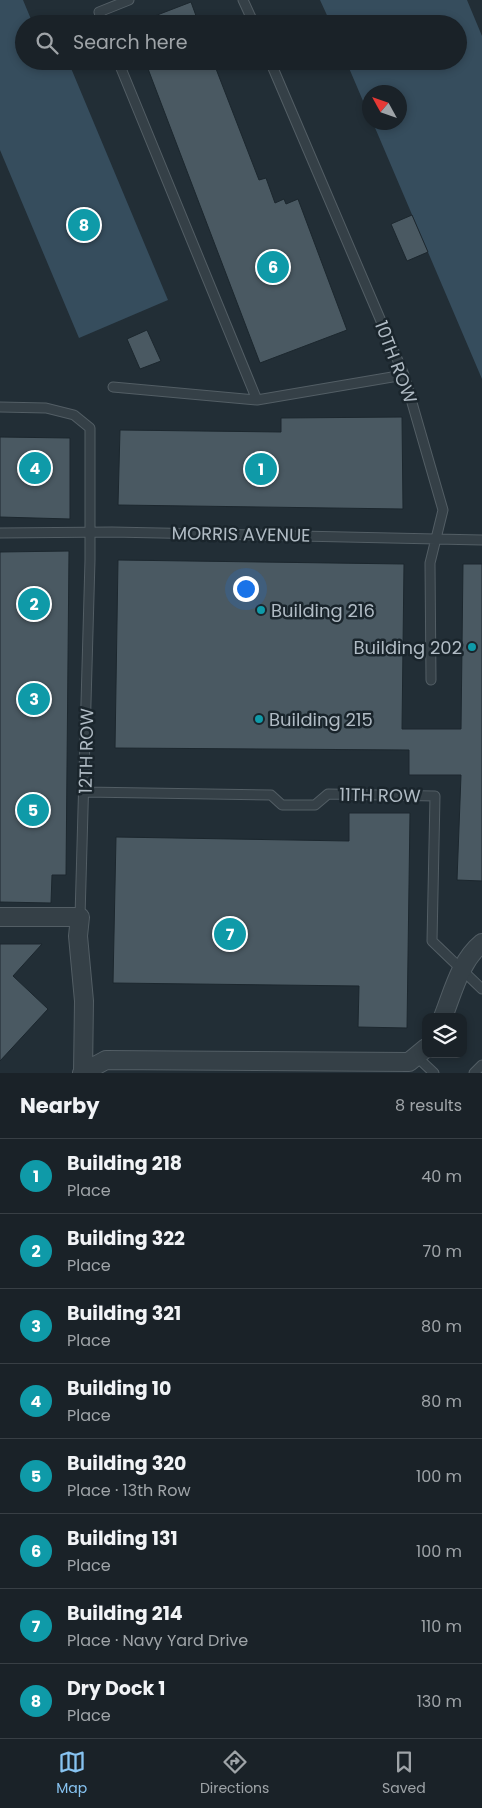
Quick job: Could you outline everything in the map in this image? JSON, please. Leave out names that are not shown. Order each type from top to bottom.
[{"type":"street","points":[[0,917],[80,917]]},
{"type":"street","name":"12TH ROW","points":[[80,917],[78,936],[84,1001],[83,1073]]},
{"type":"street","points":[[445,1013],[462,971],[482,943]]},
{"type":"street","points":[[83,1073],[106,1060],[404,1063],[409,1062],[422,1053]]},
{"type":"lane","points":[[99,15],[98,12],[129,0]]},
{"type":"lane","points":[[243,0],[250,15]]},
{"type":"lane","points":[[122,70],[256,400]]},
{"type":"lane","name":"10TH ROW","points":[[274,70],[404,375],[443,510],[430,562],[431,680]]},
{"type":"lane","points":[[113,388],[256,400],[404,375]]},
{"type":"lane","name":"12TH ROW","points":[[0,406],[46,408],[74,415],[90,428],[85,792],[80,917]]},
{"type":"lane","name":"MORRIS AVENUE","points":[[0,533],[89,532],[482,540]]},
{"type":"lane","name":"11TH ROW","points":[[85,792],[271,795],[282,805],[315,805],[328,794],[435,796],[432,941],[462,971]]},
{"type":"lane","points":[[462,971],[482,990]]},
{"type":"lane","points":[[425,1058],[434,1073]]},
{"type":"lane","points":[[474,1073],[482,1065]]},
{"type":"water","points":[[0,0],[23,0],[29,15],[15,15],[15,70],[72,70],[168,300],[79,338],[0,150]]},
{"type":"water","points":[[320,0],[467,0],[482,36],[482,379],[376,130],[407,130],[407,85],[362,85],[362,99],[350,70],[467,70],[467,15],[327,15]]},
{"type":"building","points":[[191,2],[196,15],[157,15]]},
{"type":"building","points":[[148,70],[216,70],[259,180],[266,178],[275,203],[284,199],[286,204],[298,199],[347,330],[260,363]]},
{"type":"building","points":[[412,215],[428,252],[407,261],[391,224]]},
{"type":"building","points":[[147,330],[161,361],[140,369],[127,339]]},
{"type":"building","points":[[402,417],[403,509],[118,505],[120,430],[281,432],[281,418]]},
{"type":"building","points":[[0,437],[70,438],[70,519],[0,517]]},
{"type":"building","points":[[69,551],[66,875],[52,875],[51,903],[0,902],[0,552]]},
{"type":"building","points":[[118,560],[404,564],[402,729],[461,729],[463,564],[482,564],[482,881],[457,880],[461,775],[409,775],[409,750],[115,748]]},
{"type":"building","points":[[349,813],[410,813],[407,1028],[358,1027],[359,986],[113,983],[116,837],[349,841]]},
{"type":"building","points":[[0,944],[42,944],[13,976],[48,1009],[0,1061]]},
{"type":"place","name":"Dry Dock 1","points":[[84,225]]},
{"type":"place","name":"Building 131","points":[[273,267]]},
{"type":"place","name":"Building 10","points":[[35,468]]},
{"type":"place","name":"Building 218","points":[[261,469]]},
{"type":"place","name":"Building 322","points":[[34,604]]},
{"type":"place","name":"Building 216","points":[[261,610]]},
{"type":"place","name":"Building 202","points":[[472,647]]},
{"type":"place","name":"Building 321","points":[[34,699]]},
{"type":"place","name":"Building 215","points":[[259,719]]},
{"type":"place","name":"Building 320","points":[[33,810]]},
{"type":"place","name":"Building 214","points":[[230,934]]}]
